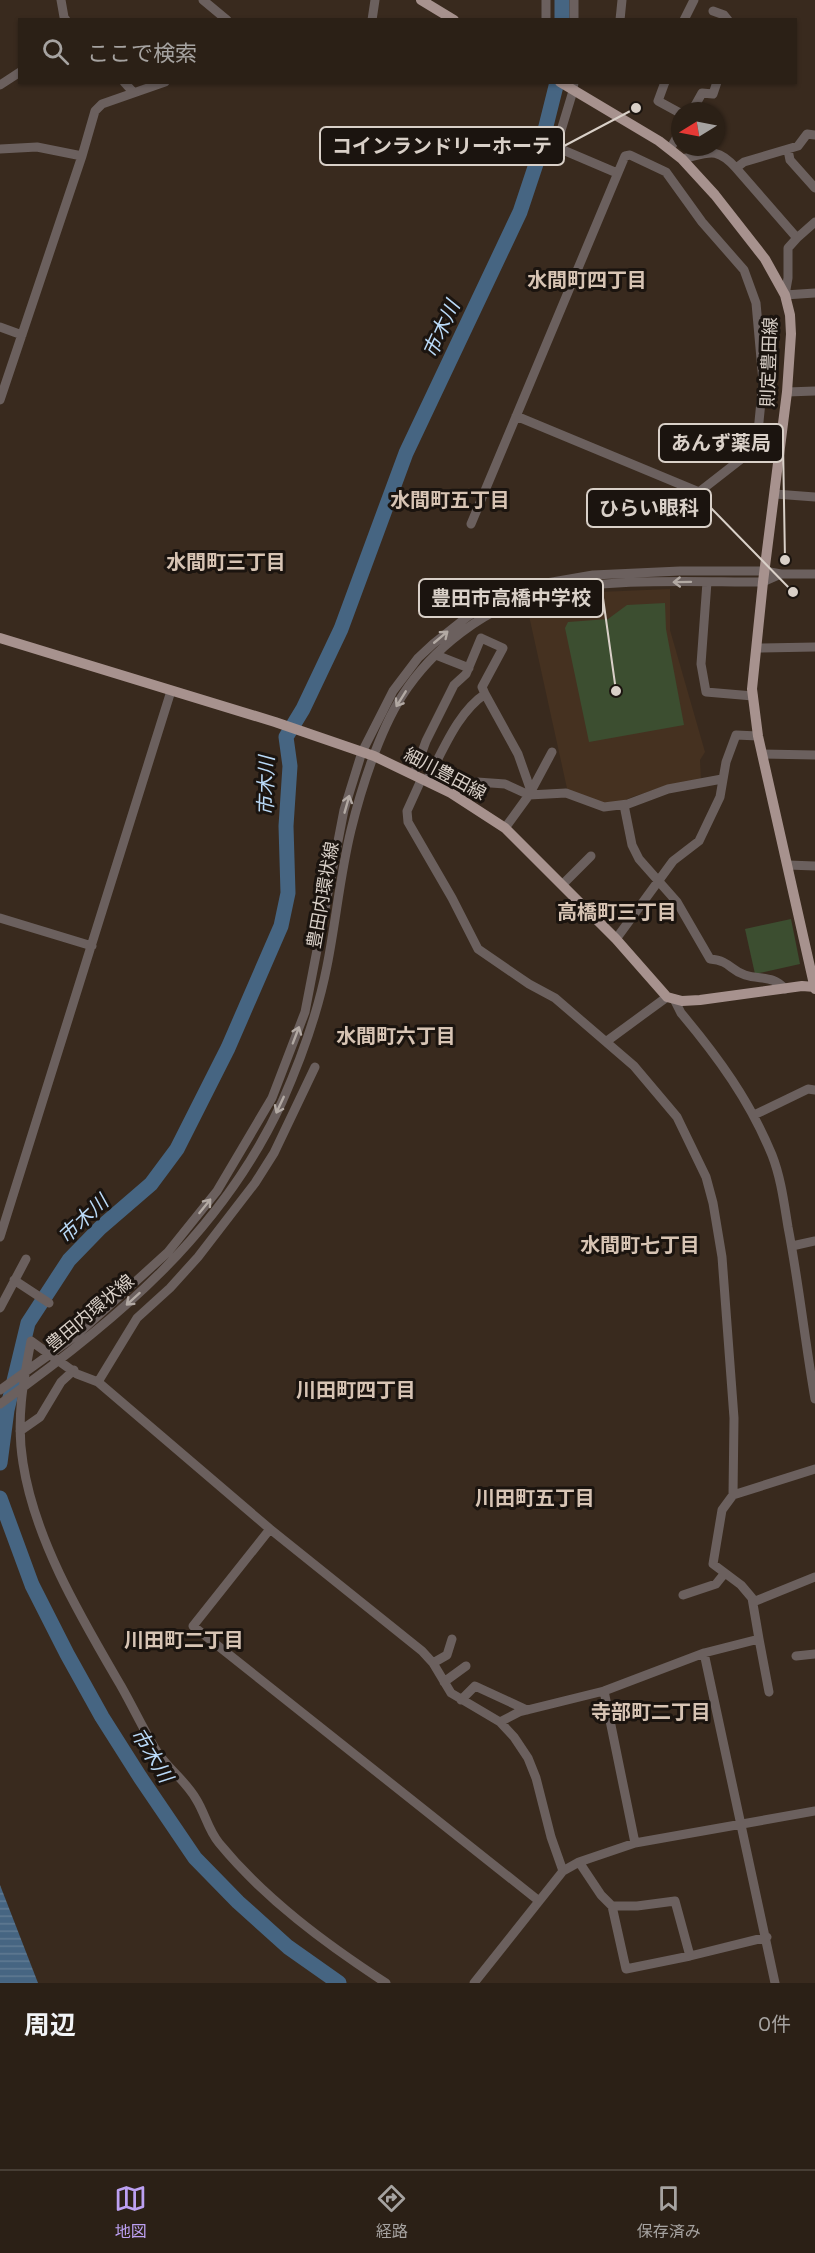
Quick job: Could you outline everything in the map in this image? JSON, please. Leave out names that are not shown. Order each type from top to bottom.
[{"type":"main road","points":[[421,0],[451,18]]},
{"type":"main road","name":"則定豊田線","points":[[574,87],[682,159],[715,195],[765,259],[785,295],[790,315],[791,334],[753,696],[758,736],[815,988]]},
{"type":"main road","name":"細川豊田線","points":[[0,638],[280,724],[374,756],[421,778],[473,806],[505,828],[563,884],[671,998]]},
{"type":"main road","points":[[671,998],[700,1000],[785,989],[815,988]]},
{"type":"street","points":[[61,0],[64,18]]},
{"type":"street","points":[[203,0],[225,18]]},
{"type":"street","points":[[372,18],[375,0]]},
{"type":"street","points":[[546,0],[546,18]]},
{"type":"street","points":[[574,0],[574,18]]},
{"type":"street","points":[[620,18],[622,0]]},
{"type":"street","points":[[685,18],[694,0]]},
{"type":"street","points":[[713,11],[726,18]]},
{"type":"street","points":[[0,85],[18,73]]},
{"type":"street","points":[[126,84],[133,92]]},
{"type":"street","points":[[0,400],[95,111],[102,104],[159,84]]},
{"type":"street","points":[[664,84],[658,101],[671,108]]},
{"type":"street","points":[[697,102],[702,93],[713,94],[716,84]]},
{"type":"street","points":[[574,87],[556,147],[617,173]]},
{"type":"street","points":[[736,168],[744,162],[798,146],[807,134],[815,135]]},
{"type":"street","points":[[0,149],[37,147],[82,156]]},
{"type":"street","points":[[788,150],[790,159],[815,188]]},
{"type":"street","points":[[682,159],[708,153],[718,153],[726,157],[797,238]]},
{"type":"street","points":[[471,524],[617,173],[625,156],[630,155],[666,172],[702,222],[744,270],[756,303],[763,381],[757,442],[749,453],[699,492],[516,416]]},
{"type":"street","points":[[815,222],[788,248],[788,278],[785,295],[815,293]]},
{"type":"street","points":[[0,327],[22,334]]},
{"type":"street","points":[[786,392],[815,391]]},
{"type":"street","points":[[775,494],[815,497]]},
{"type":"street","name":"豊田内環状線","points":[[0,1390],[78,1334],[172,1255],[217,1191],[272,1098],[305,1012],[345,810],[362,752],[393,691],[418,658],[467,616],[497,600],[535,585],[593,575],[680,571],[764,576]]},
{"type":"street","name":"豊田内環状線","points":[[0,1404],[102,1327],[223,1202],[256,1153],[282,1100],[309,1033],[326,969],[351,831],[374,756],[401,698],[436,655],[460,633],[483,618],[510,604],[538,595],[594,585],[707,582],[781,574],[815,574]]},
{"type":"street","points":[[707,582],[701,664],[706,692],[753,696]]},
{"type":"street","points":[[421,778],[426,741],[454,685],[466,674],[481,638],[503,648],[482,687],[518,754],[530,793]]},
{"type":"street","points":[[757,648],[815,647]]},
{"type":"street","points":[[436,655],[469,668]]},
{"type":"street","points":[[0,1237],[171,691]]},
{"type":"street","points":[[485,694],[472,703],[421,778],[407,811],[408,822],[452,898],[478,949],[529,984],[555,998],[643,1074],[677,1117],[706,1177],[722,1257],[735,1418],[733,1495],[722,1510],[713,1564],[741,1585],[753,1602],[769,1692]]},
{"type":"street","points":[[616,939],[657,881],[676,859],[699,841],[720,797],[727,758],[736,735],[758,736]]},
{"type":"street","points":[[505,828],[530,793],[552,752]]},
{"type":"street","points":[[762,754],[815,755]]},
{"type":"street","points":[[477,782],[505,784],[530,793],[564,793],[597,806],[624,805],[668,789],[722,779]]},
{"type":"street","points":[[624,805],[632,845],[639,859],[657,881],[664,885],[710,959],[724,960],[742,974],[778,981],[785,989]]},
{"type":"street","points":[[563,884],[591,856]]},
{"type":"street","points":[[788,865],[815,866]]},
{"type":"street","points":[[0,918],[92,945]]},
{"type":"street","points":[[607,1041],[671,998],[738,1087],[754,1115],[778,1173],[792,1246],[815,1399]]},
{"type":"street","points":[[98,1382],[137,1318],[170,1288],[198,1257],[255,1183],[274,1153],[315,1067]]},
{"type":"street","points":[[754,1115],[808,1089],[815,1090]]},
{"type":"street","points":[[792,1246],[815,1241]]},
{"type":"street","points":[[0,1308],[27,1259]]},
{"type":"street","points":[[14,1280],[49,1303]]},
{"type":"street","points":[[386,1983],[327,1942],[265,1891],[219,1843],[208,1827],[196,1798],[157,1751],[89,1633],[66,1588],[32,1500],[22,1463],[20,1402],[31,1341],[77,1374],[98,1382],[270,1529],[405,1635],[433,1663],[451,1693],[500,1722],[514,1737],[528,1758],[536,1778],[562,1871]]},
{"type":"street","points":[[20,1431],[40,1417],[61,1382],[74,1370]]},
{"type":"street","points":[[733,1495],[815,1469]]},
{"type":"street","points":[[270,1529],[193,1626],[539,1901]]},
{"type":"street","points":[[683,1594],[716,1584],[724,1574]]},
{"type":"street","points":[[753,1602],[815,1577]]},
{"type":"street","points":[[433,1663],[447,1655],[452,1639]]},
{"type":"street","points":[[500,1722],[527,1710],[604,1691],[704,1653],[759,1639]]},
{"type":"street","points":[[704,1653],[775,1983]]},
{"type":"street","points":[[796,1656],[815,1654]]},
{"type":"street","points":[[444,1682],[466,1665]]},
{"type":"street","points":[[461,1700],[475,1686],[527,1710]]},
{"type":"street","points":[[604,1691],[635,1842]]},
{"type":"street","points":[[474,1983],[562,1871],[579,1862],[635,1842],[815,1811]]},
{"type":"street","points":[[579,1862],[601,1895],[612,1906],[626,1969],[766,1937]]},
{"type":"street","points":[[612,1906],[637,1906],[675,1901],[690,1956]]},
{"type":"shaded area","points":[[670,589],[670,630],[705,752],[700,760],[701,781],[669,785],[617,804],[591,804],[568,793],[528,611],[541,601],[575,593]]},
{"type":"green space","points":[[665,603],[666,629],[684,725],[589,742],[565,628],[568,622],[608,619],[627,605]]},
{"type":"green space","points":[[791,919],[800,964],[755,974],[745,929]]},
{"type":"water","points":[[0,1885],[38,1983],[0,1983]]},
{"type":"waterway","name":"市木川","points":[[562,0],[562,18]]},
{"type":"waterway","name":"市木川","points":[[0,1463],[7,1410],[28,1323],[69,1260],[100,1228],[151,1184],[177,1149],[228,1048],[281,926],[288,893],[286,826],[290,766],[286,737],[303,709],[341,629],[406,453],[520,212],[538,158],[556,84]]},
{"type":"waterway","name":"市木川","points":[[0,1498],[32,1585],[67,1654],[102,1717],[195,1858],[238,1902],[288,1947],[339,1983]]},
{"type":"place","name":"コインランドリーホーテ","points":[[636,108]]},
{"type":"place","name":"あんず薬局","points":[[785,560]]},
{"type":"place","name":"ひらい眼科","points":[[793,592]]},
{"type":"place","name":"豊田市高橋中学校","points":[[616,691]]},
{"type":"district","name":"水間町四丁目","points":[[587,280]]},
{"type":"district","name":"水間町五丁目","points":[[450,500]]},
{"type":"district","name":"水間町三丁目","points":[[226,562]]},
{"type":"district","name":"高橋町三丁目","points":[[617,912]]},
{"type":"district","name":"水間町六丁目","points":[[396,1036]]},
{"type":"district","name":"水間町七丁目","points":[[640,1245]]},
{"type":"district","name":"川田町四丁目","points":[[356,1390]]},
{"type":"district","name":"川田町五丁目","points":[[535,1498]]},
{"type":"district","name":"川田町二丁目","points":[[184,1640]]},
{"type":"district","name":"寺部町二丁目","points":[[651,1712]]}]
